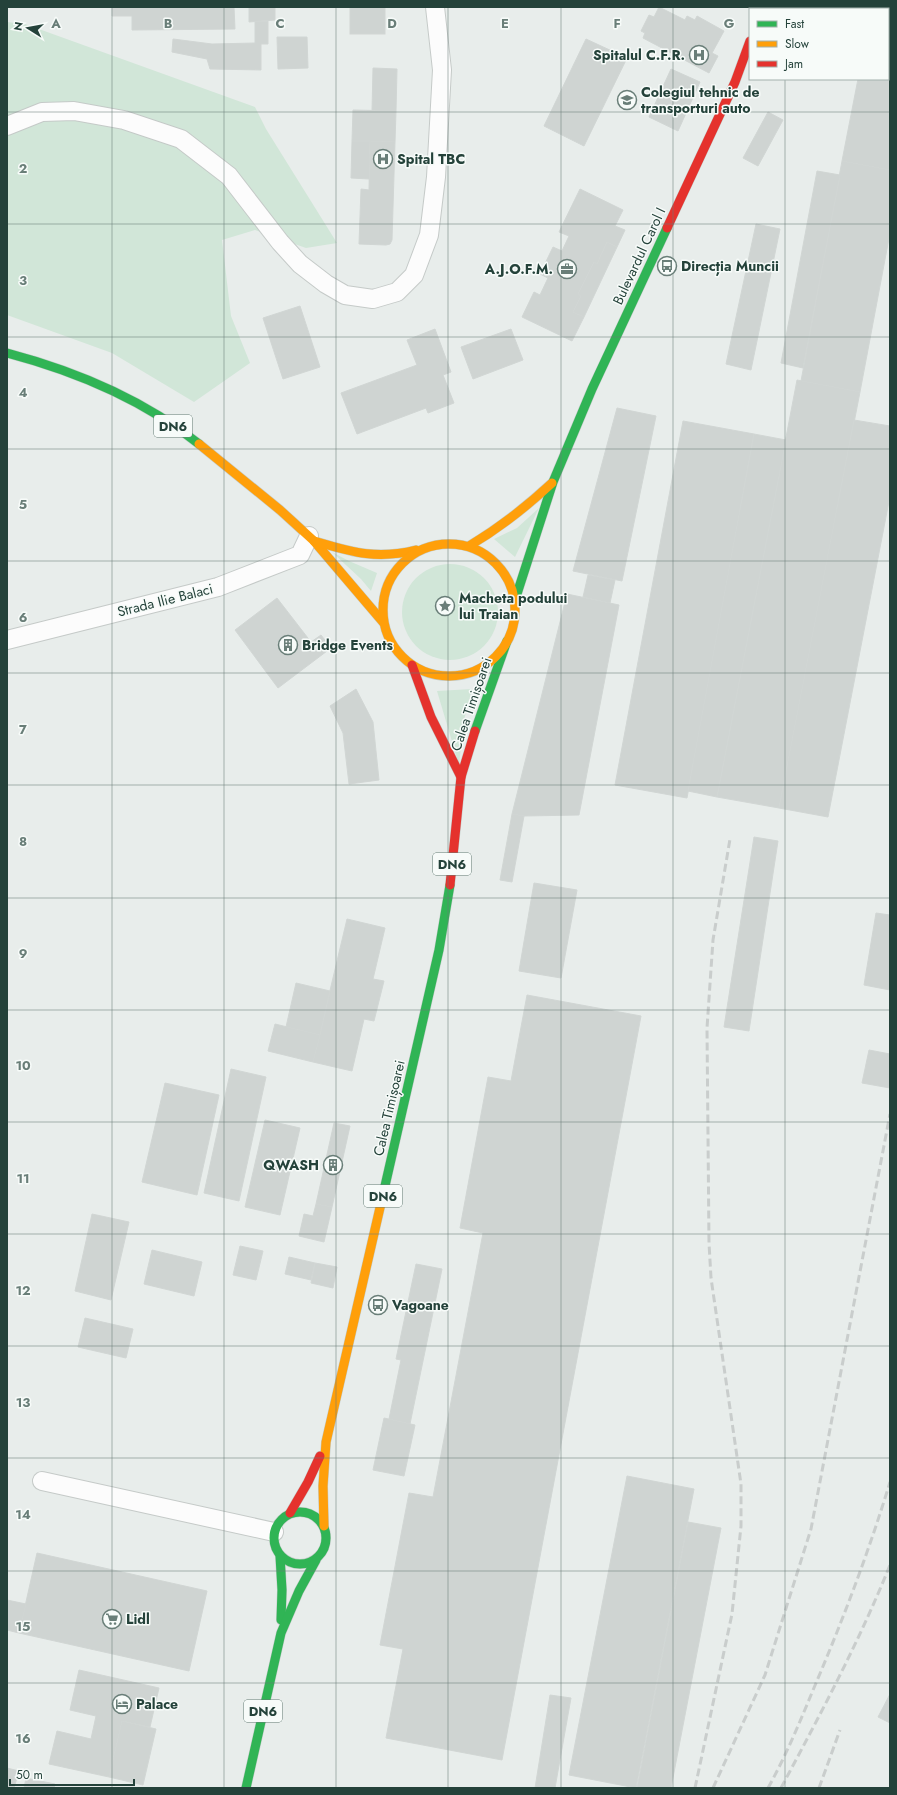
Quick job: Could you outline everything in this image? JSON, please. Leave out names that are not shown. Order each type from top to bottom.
[{"type":"main road","name":"Bulevardul Carol I","points":[[515,600],[553,482],[592,389],[735,82],[749,44]]},
{"type":"main road","points":[[735,82],[749,75]]},
{"type":"main road","name":"DN6","points":[[7,353],[34,360],[89,380],[141,406],[191,438],[312,538],[383,622]]},
{"type":"main road","name":"Bulevardul Carol I","points":[[469,546],[500,527],[524,509],[553,482]]},
{"type":"main road","name":"DN6","points":[[312,538],[352,552],[374,556],[392,555],[442,544],[453,543],[469,546],[486,554],[500,567],[510,582],[515,600],[514,621],[507,641],[494,659],[476,671],[454,676],[432,675],[412,666],[398,654],[389,639],[383,622],[382,605],[386,588],[391,577],[406,559],[420,549]]},
{"type":"main road","name":"Calea Timișoarei","points":[[324,1526],[323,1486],[326,1442],[439,950],[450,890],[461,777],[484,703],[507,641]]},
{"type":"main road","name":"Calea Timișoarei","points":[[412,666],[431,717],[461,777]]},
{"type":"main road","name":"Calea Timișoarei","points":[[290,1513],[308,1482],[326,1442]]},
{"type":"main road","points":[[290,1513],[306,1512],[319,1520],[324,1526]]},
{"type":"main road","name":"DN6","points":[[281,1633],[282,1590],[280,1556],[275,1549],[273,1540],[277,1524],[290,1513]]},
{"type":"main road","name":"DN6","points":[[246,1788],[281,1633],[299,1591],[316,1560],[325,1548],[326,1541],[324,1526]]},
{"type":"main road","points":[[280,1556],[293,1564],[308,1564],[316,1560]]},
{"type":"street","points":[[7,126],[42,112],[74,112],[124,120],[181,139],[229,176],[280,242],[300,264],[326,284],[345,295],[373,298],[397,292],[414,276],[429,235],[436,177],[442,70],[435,7]]},
{"type":"street","name":"Strada Ilie Balaci","points":[[7,640],[218,587],[300,555],[312,538]]},
{"type":"street","points":[[42,1481],[274,1532]]},
{"type":"green space","points":[[7,22],[25,24],[255,107],[266,129],[337,243],[306,248],[255,230],[222,240],[231,316],[250,363],[194,402],[112,353],[7,315]]},
{"type":"green space","points":[[539,508],[515,557],[494,539],[517,528]]},
{"type":"green space","points":[[332,552],[377,573],[371,591],[361,579]]},
{"type":"green space","points":[[450,564],[468,567],[484,578],[495,594],[498,612],[495,630],[484,646],[468,657],[450,660],[432,657],[416,646],[405,630],[402,612],[405,594],[416,578],[432,567]]},
{"type":"green space","points":[[472,689],[464,720],[459,765],[437,691]]},
{"type":"building","points":[[112,7],[234,7],[235,29],[132,30],[132,16],[112,16]]},
{"type":"building","points":[[249,7],[275,7],[275,20],[249,22]]},
{"type":"building","points":[[350,7],[385,7],[385,34],[350,34]]},
{"type":"building","name":"Spitalul C.F.R.","points":[[659,7],[685,20],[687,16],[695,20],[697,16],[724,31],[712,53],[718,56],[709,73],[643,38],[645,33],[641,31],[649,15],[654,17]]},
{"type":"building","points":[[268,21],[268,44],[261,44],[261,70],[210,69],[207,59],[172,52],[173,39],[212,44],[255,43],[255,22]]},
{"type":"building","points":[[277,37],[307,37],[308,68],[278,69]]},
{"type":"building","points":[[586,39],[627,58],[584,146],[544,126]]},
{"type":"building","points":[[373,68],[397,69],[396,111],[372,111]]},
{"type":"building","points":[[671,69],[700,82],[678,131],[649,117]]},
{"type":"building","points":[[889,78],[890,170],[842,161],[858,80],[889,80]]},
{"type":"building","points":[[353,110],[396,111],[395,142],[352,141]]},
{"type":"building","points":[[768,112],[783,120],[758,166],[743,158]]},
{"type":"building","points":[[352,141],[370,141],[369,179],[351,178]]},
{"type":"building","points":[[370,141],[395,142],[392,240],[390,244],[386,245],[359,244],[361,189],[369,190]]},
{"type":"building","points":[[842,161],[890,170],[890,233],[860,392],[801,381]]},
{"type":"building","points":[[817,171],[840,175],[803,368],[781,363]]},
{"type":"building","name":"A.J.O.F.M.","points":[[580,189],[623,210],[615,226],[625,230],[617,247],[607,242],[597,264],[594,262],[578,294],[581,296],[573,312],[584,317],[572,341],[522,317],[534,292],[540,295],[548,278],[540,274],[553,247],[562,251],[569,236],[559,232]]},
{"type":"building","points":[[756,224],[780,229],[751,370],[726,364]]},
{"type":"building","points":[[607,242],[617,247],[584,317],[573,312],[581,296],[578,294],[594,262],[597,264]]},
{"type":"building","points":[[300,306],[320,367],[283,379],[263,318]]},
{"type":"building","points":[[435,329],[451,372],[443,375],[454,403],[428,413],[426,408],[357,434],[341,393],[417,365],[407,340]]},
{"type":"building","points":[[511,329],[523,360],[473,379],[461,347]]},
{"type":"building","points":[[797,380],[860,392],[779,808],[717,797]]},
{"type":"building","points":[[617,408],[656,416],[622,581],[573,571]]},
{"type":"building","points":[[854,420],[890,426],[890,496],[828,817],[779,808]]},
{"type":"building","points":[[683,421],[754,434],[687,798],[615,785]]},
{"type":"building","points":[[754,434],[786,440],[717,797],[688,791]]},
{"type":"building","points":[[588,575],[615,580],[610,603],[583,597]]},
{"type":"building","points":[[567,594],[619,605],[579,815],[524,816],[512,814]]},
{"type":"building","name":"Bridge Events","points":[[277,598],[311,642],[321,635],[331,648],[278,688],[235,630]]},
{"type":"building","points":[[356,689],[373,722],[379,780],[349,784],[343,733],[330,706]]},
{"type":"building","points":[[512,814],[524,816],[512,882],[500,880]]},
{"type":"building","points":[[754,837],[778,841],[749,1031],[724,1027]]},
{"type":"building","points":[[534,883],[577,890],[561,978],[519,971]]},
{"type":"building","points":[[876,913],[890,915],[890,990],[864,985]]},
{"type":"building","points":[[347,919],[385,928],[373,979],[384,981],[374,1021],[364,1019],[352,1071],[313,1062]]},
{"type":"building","points":[[296,983],[330,991],[320,1035],[286,1027]]},
{"type":"building","points":[[527,995],[641,1016],[502,1760],[386,1738],[403,1649],[380,1645],[409,1493],[433,1497],[483,1233],[460,1228],[488,1077],[511,1081]]},
{"type":"building","points":[[275,1024],[320,1035],[313,1062],[268,1051]]},
{"type":"building","points":[[869,1050],[890,1054],[890,1088],[862,1083]]},
{"type":"building","points":[[231,1069],[266,1077],[239,1201],[204,1193]]},
{"type":"building","points":[[165,1083],[219,1095],[197,1195],[142,1182]]},
{"type":"building","points":[[265,1120],[300,1128],[280,1215],[245,1207]]},
{"type":"building","name":"QWASH","points":[[334,1123],[350,1126],[332,1207],[316,1204]]},
{"type":"building","points":[[316,1204],[332,1207],[324,1242],[299,1236],[304,1214],[313,1216]]},
{"type":"building","points":[[92,1214],[129,1222],[111,1300],[75,1291]]},
{"type":"building","points":[[240,1246],[263,1251],[256,1280],[233,1275]]},
{"type":"building","points":[[152,1250],[202,1262],[194,1296],[144,1284]]},
{"type":"building","points":[[289,1257],[315,1263],[311,1280],[285,1274]]},
{"type":"building","points":[[315,1263],[337,1267],[333,1288],[311,1283]]},
{"type":"building","points":[[416,1264],[442,1269],[410,1424],[389,1419],[401,1360],[396,1359]]},
{"type":"building","points":[[85,1318],[133,1329],[126,1358],[78,1347]]},
{"type":"building","points":[[384,1418],[415,1425],[404,1476],[373,1470]]},
{"type":"building","points":[[627,1476],[694,1489],[636,1788],[569,1775]]},
{"type":"building","points":[[688,1522],[721,1528],[671,1788],[637,1788]]},
{"type":"building","name":"Lidl","points":[[37,1553],[207,1591],[189,1671],[19,1633]]},
{"type":"building","points":[[7,1600],[26,1604],[19,1633],[7,1630]]},
{"type":"building","points":[[79,1670],[159,1688],[150,1727],[122,1721],[109,1777],[49,1764],[57,1731],[91,1739],[96,1716],[70,1710]]},
{"type":"building","points":[[890,1694],[890,1723],[878,1717]]},
{"type":"building","points":[[550,1695],[571,1698],[555,1788],[535,1788]]},
{"type":"building","points":[[122,1721],[156,1729],[143,1785],[109,1777]]},
{"type":"building","points":[[7,1768],[19,1771],[14,1788],[7,1788]]},
{"type":"building","points":[[26,1778],[55,1784],[54,1788],[24,1788]]},
{"type":"railway","points":[[695,1788],[732,1614],[741,1526],[741,1484],[711,1278],[709,1243],[707,1028],[713,940],[730,839]]},
{"type":"railway","points":[[713,1788],[765,1675],[811,1529],[890,1114]]},
{"type":"railway","points":[[768,1788],[794,1736],[856,1584],[890,1482]]},
{"type":"railway","points":[[781,1788],[852,1650],[890,1565]]},
{"type":"railway","points":[[819,1788],[840,1730]]},
{"type":"traffic: fast","points":[[515,600],[553,482],[592,389],[667,228]]},
{"type":"traffic: fast","points":[[7,353],[33,360],[83,378],[108,389],[155,414],[178,428],[199,444]]},
{"type":"traffic: fast","points":[[475,731],[507,641]]},
{"type":"traffic: fast","points":[[382,1199],[439,950],[450,885]]},
{"type":"traffic: fast","points":[[295,1512],[305,1512],[319,1519],[326,1533],[326,1538],[326,1543],[319,1557],[305,1564],[295,1564],[285,1560],[278,1553],[274,1543],[274,1533],[278,1523],[285,1516],[295,1512]]},
{"type":"traffic: fast","points":[[280,1556],[282,1590],[281,1620]]},
{"type":"traffic: fast","points":[[246,1788],[281,1633],[299,1591],[316,1560]]},
{"type":"traffic: slow","points":[[199,444],[280,510],[314,541],[383,622]]},
{"type":"traffic: slow","points":[[469,546],[492,532],[512,517],[552,483]]},
{"type":"traffic: slow","points":[[314,541],[364,553],[389,554],[416,550]]},
{"type":"traffic: slow","points":[[456,544],[480,551],[496,563],[508,579],[514,597],[515,610],[514,623],[508,641],[496,657],[480,669],[462,675],[442,676],[418,669],[402,657],[390,641],[384,623],[383,603],[390,579],[402,563],[418,551],[436,545],[456,544]]},
{"type":"traffic: slow","points":[[324,1526],[323,1486],[326,1442],[382,1199]]},
{"type":"traffic: jam","points":[[667,228],[735,82],[749,44]]},
{"type":"traffic: jam","points":[[412,665],[431,717],[461,777]]},
{"type":"traffic: jam","points":[[450,885],[461,777],[475,731]]},
{"type":"traffic: jam","points":[[290,1513],[308,1482],[320,1456]]},
{"type":"place","name":"Spitalul C.F.R.","points":[[699,55]]},
{"type":"place","name":"Colegiul tehnic de transporturi auto","points":[[627,100]]},
{"type":"place","name":"Spital TBC","points":[[383,159]]},
{"type":"place","name":"Direcția Muncii","points":[[667,266]]},
{"type":"place","name":"A.J.O.F.M.","points":[[567,269]]},
{"type":"place","name":"Macheta podului lui Traian","points":[[445,606]]},
{"type":"place","name":"Bridge Events","points":[[288,645]]},
{"type":"place","name":"QWASH","points":[[333,1165]]},
{"type":"place","name":"Vagoane","points":[[378,1305]]},
{"type":"place","name":"Lidl","points":[[112,1619]]},
{"type":"place","name":"Palace","points":[[122,1704]]}]
